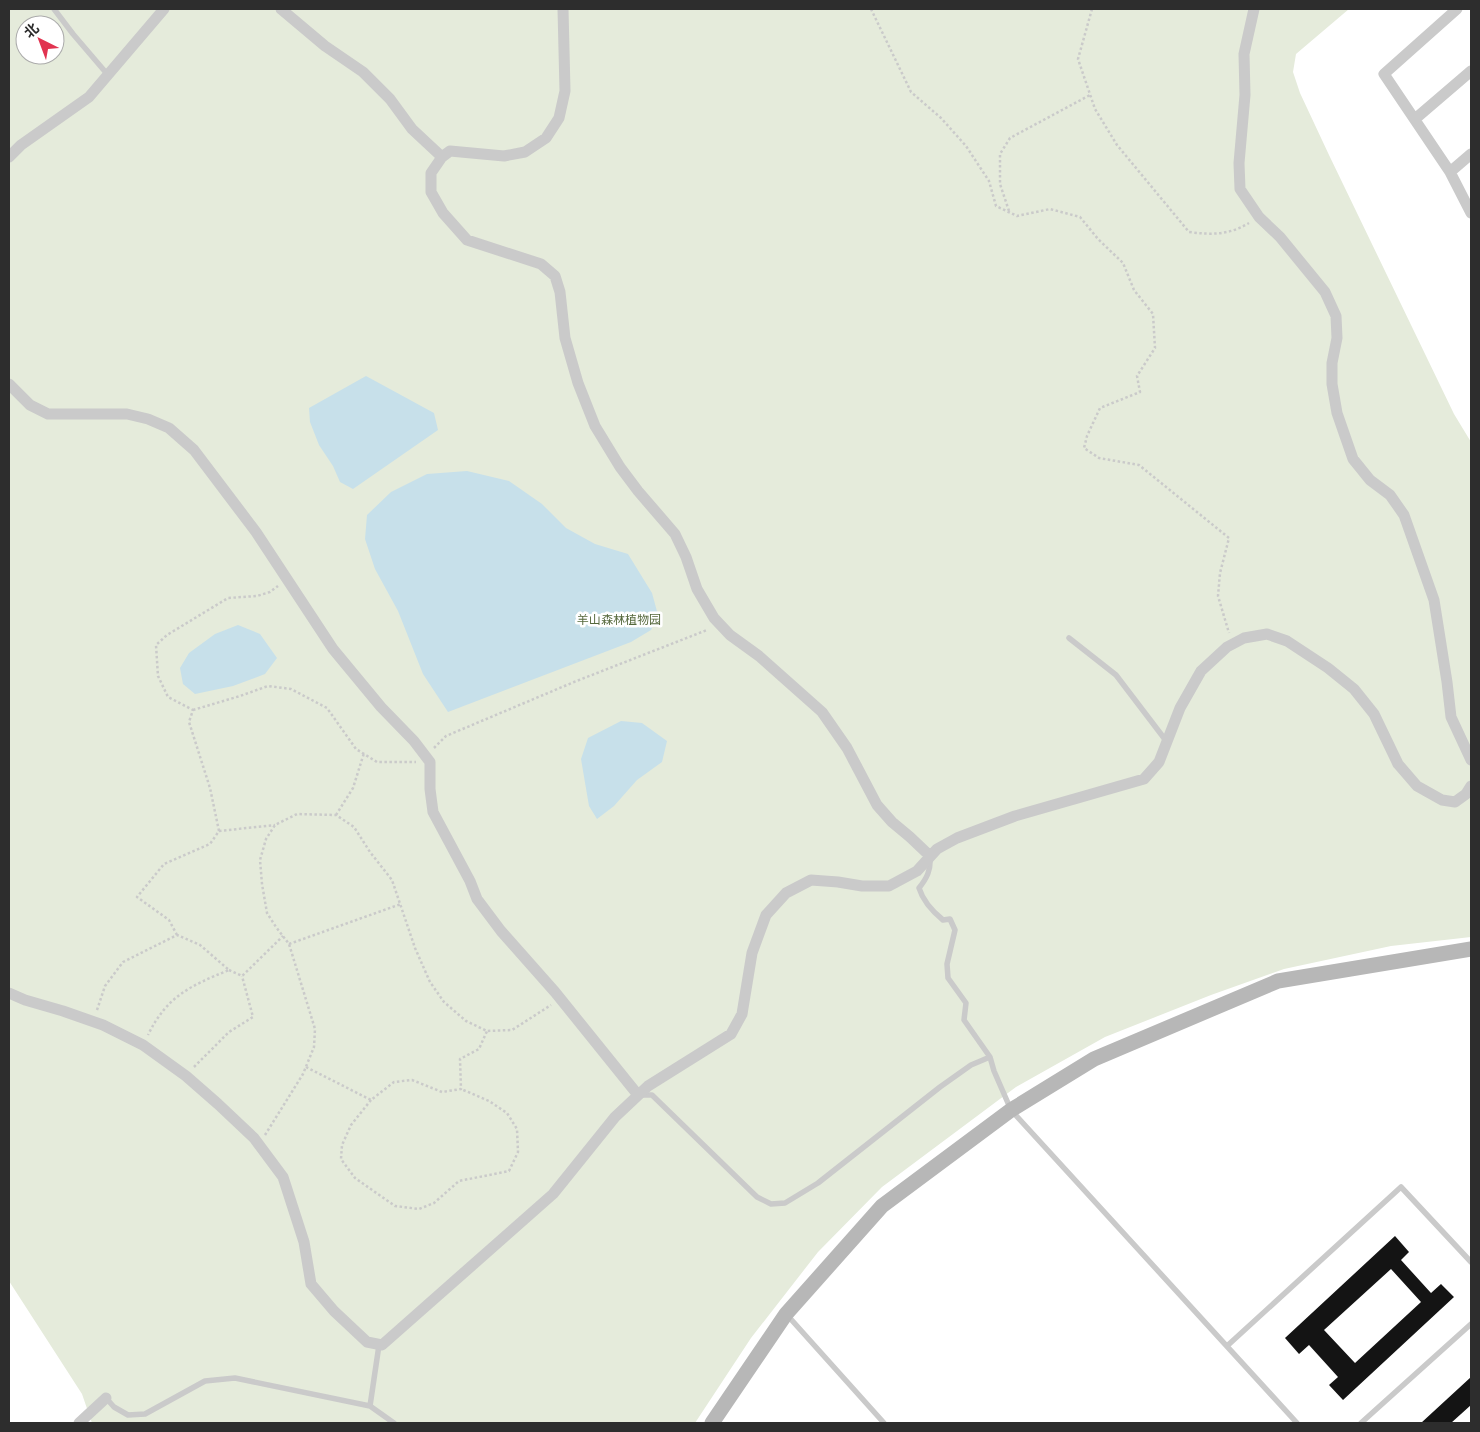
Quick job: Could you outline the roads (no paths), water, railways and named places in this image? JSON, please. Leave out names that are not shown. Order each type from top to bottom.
[{"type":"street","points":[[9,157],[21,145],[89,97],[164,9]]},
{"type":"street","points":[[281,9],[325,46],[364,72],[390,99],[412,129],[442,157]]},
{"type":"street","points":[[563,9],[565,91],[559,118],[546,138],[525,152],[504,156],[450,151],[442,157],[431,173],[432,192],[443,212],[467,240],[541,264],[554,276],[560,292],[565,338],[578,383],[596,426],[620,466],[638,491],[675,534],[686,557],[697,589],[718,622],[730,636],[759,656],[822,712],[847,748],[877,805],[892,822],[930,856]]},
{"type":"street","points":[[1254,9],[1244,54],[1245,95],[1239,163],[1240,189],[1259,217],[1280,237],[1326,292],[1336,316],[1337,338],[1332,363],[1332,384],[1337,413],[1353,459],[1370,480],[1390,494],[1404,515],[1434,600],[1451,717],[1471,760]]},
{"type":"street","points":[[1457,9],[1384,74],[1450,172],[1471,213]]},
{"type":"street","points":[[1415,119],[1471,71]]},
{"type":"street","points":[[1450,172],[1471,154]]},
{"type":"street","points":[[9,384],[30,405],[48,414],[127,414],[148,419],[169,428],[194,450],[256,532],[334,650],[381,707],[428,759],[433,812],[470,880],[477,899],[501,931],[560,999],[638,1095]]},
{"type":"street","points":[[9,993],[25,1000],[94,1021],[143,1045],[186,1076],[218,1104],[258,1145],[283,1177],[304,1242],[311,1284],[334,1311],[367,1342],[382,1345],[397,1334],[463,1272],[512,1232],[553,1194],[615,1117],[648,1086],[731,1034],[742,1014],[752,952],[766,915],[786,893],[811,880],[862,886],[889,886],[917,871],[937,849],[957,838],[1015,816],[1144,779],[1159,762],[1180,708],[1201,671],[1233,644],[1244,638],[1267,634],[1287,641],[1328,668],[1354,689],[1374,714],[1398,764],[1417,786],[1442,800],[1455,802],[1466,794],[1471,786]]},
{"type":"street","points":[[712,1423],[786,1314],[882,1206],[1011,1110],[1094,1059],[1278,981],[1471,949]]},
{"type":"street","points":[[80,1423],[106,1398]]},
{"type":"lane","points":[[54,9],[108,75]]},
{"type":"lane","points":[[1069,638],[1116,675],[1167,742]]},
{"type":"lane","points":[[930,856],[931,865],[927,878],[919,888],[921,896],[942,920],[950,919],[955,930],[947,964],[948,978],[966,1003],[964,1020],[990,1057],[1011,1110],[1297,1423]]},
{"type":"lane","points":[[638,1095],[652,1095],[757,1196],[771,1204],[785,1203],[818,1183],[970,1065],[990,1057]]},
{"type":"lane","points":[[1227,1346],[1401,1187],[1471,1262]]},
{"type":"lane","points":[[786,1314],[884,1423]]},
{"type":"lane","points":[[1361,1423],[1471,1324]]},
{"type":"lane","points":[[370,1406],[379,1345]]},
{"type":"lane","points":[[106,1398],[114,1408],[128,1416],[145,1414],[205,1381],[235,1378],[370,1406],[394,1423]]},
{"type":"water","points":[[366,376],[434,413],[438,430],[353,489],[340,482],[333,466],[319,445],[310,422],[309,408]]},
{"type":"water","points":[[467,471],[509,481],[542,504],[566,528],[595,544],[628,554],[652,593],[658,615],[651,630],[631,642],[448,712],[423,674],[398,611],[375,569],[365,539],[367,515],[391,492],[427,474]]},
{"type":"water","points":[[238,625],[260,634],[277,658],[265,674],[233,686],[195,694],[183,684],[180,668],[189,653],[215,634]]},
{"type":"water","points":[[621,721],[642,723],[667,741],[662,762],[637,780],[614,806],[597,819],[589,806],[581,759],[588,738]]},
{"type":"park label","name":"羊山森林植物园","points":[[619,620]]}]
